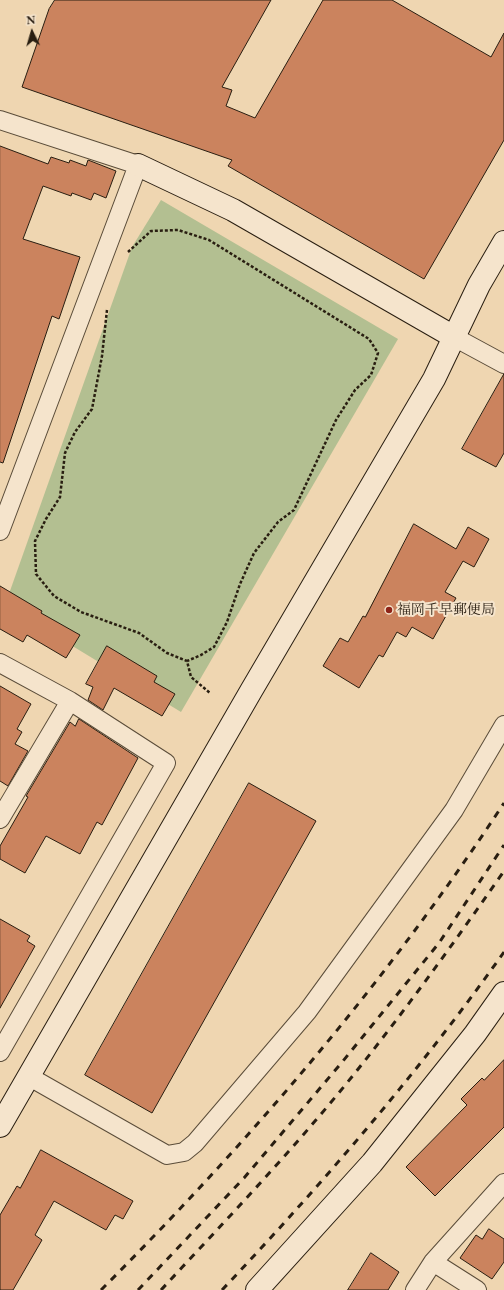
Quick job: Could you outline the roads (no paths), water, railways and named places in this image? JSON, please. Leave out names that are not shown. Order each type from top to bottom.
[{"type":"street","points":[[0,120],[138,165],[232,210],[504,364]]},
{"type":"street","points":[[0,532],[138,165]]},
{"type":"street","points":[[0,1126],[434,379],[479,285],[504,242]]},
{"type":"street","points":[[0,663],[70,701],[166,763],[0,1052]]},
{"type":"street","points":[[0,819],[70,701]]},
{"type":"street","points":[[28,1076],[167,1155],[184,1152],[195,1143],[307,1012],[454,810],[504,725]]},
{"type":"street","points":[[257,1290],[372,1163],[475,1034],[504,993]]},
{"type":"street","points":[[415,1290],[433,1262],[504,1183]]},
{"type":"street","points":[[433,1262],[477,1290]]},
{"type":"railway","points":[[101,1290],[211,1176],[315,1057],[365,996],[413,933],[504,803]]},
{"type":"railway","points":[[138,1290],[244,1178],[343,1061],[439,943],[504,845]]},
{"type":"railway","points":[[161,1290],[284,1156],[355,1073],[431,974],[504,871]]},
{"type":"railway","points":[[222,1290],[297,1209],[369,1126],[472,997],[504,952]]},
{"type":"place","name":"福岡千早郵便局","points":[[389,610]]}]
